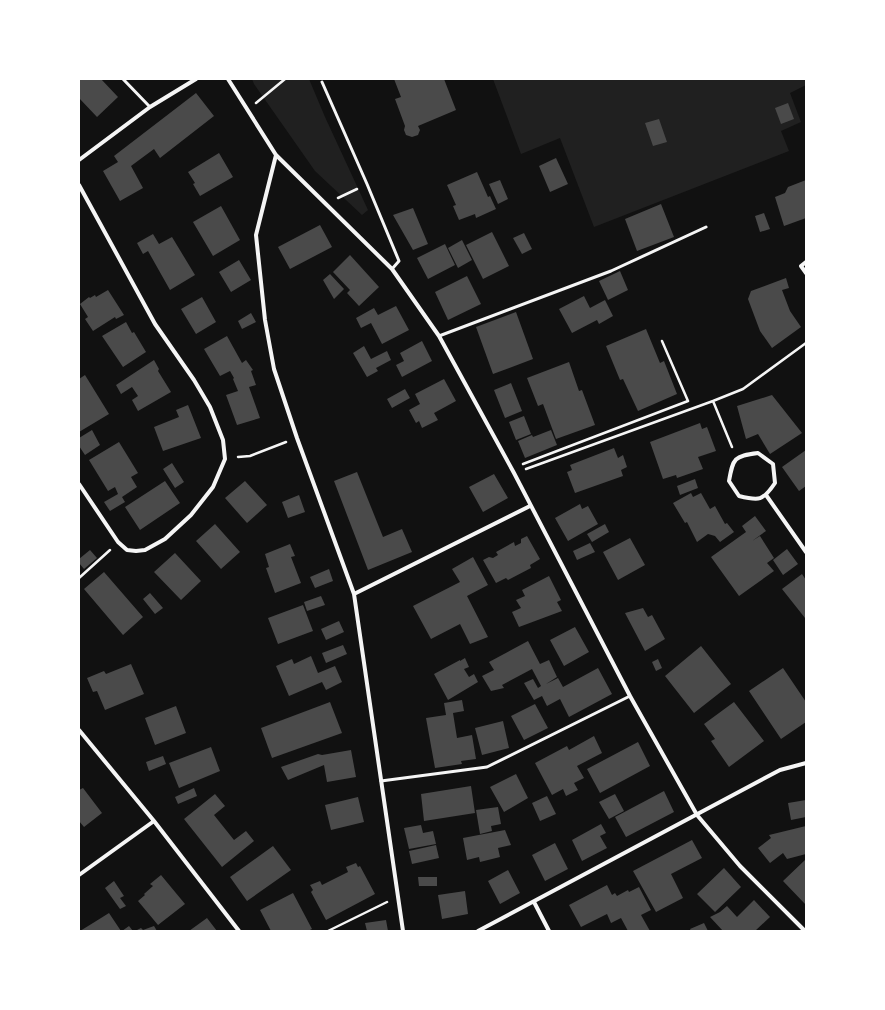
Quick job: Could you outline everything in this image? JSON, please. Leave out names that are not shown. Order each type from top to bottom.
[{"type":"street","points":[[79,160],[150,107],[196,79]]},
{"type":"street","points":[[228,79],[276,155],[392,269],[439,336],[512,471],[630,696],[697,815],[740,866],[805,931]]},
{"type":"street","points":[[276,155],[256,235],[265,320],[274,369],[297,438],[354,594],[403,931]]},
{"type":"street","points":[[79,185],[155,324],[194,380],[210,407],[223,440],[225,459],[213,487],[191,515],[166,538],[145,550],[127,550],[118,542],[79,484]]},
{"type":"street","points":[[806,262],[801,266],[806,273]]},
{"type":"street","points":[[758,453],[772,464],[775,483],[766,495],[754,500],[739,496],[729,481],[732,464],[737,458],[742,455],[758,453]]},
{"type":"street","points":[[766,495],[806,552]]},
{"type":"street","points":[[354,594],[530,506]]},
{"type":"street","points":[[79,730],[154,821],[239,931]]},
{"type":"street","points":[[478,931],[780,770],[806,764]]},
{"type":"street","points":[[79,875],[154,821]]},
{"type":"street","points":[[534,902],[550,931]]},
{"type":"lane","points":[[123,79],[150,107]]},
{"type":"lane","points":[[322,82],[399,261],[392,269]]},
{"type":"lane","points":[[439,336],[611,271],[706,227]]},
{"type":"lane","points":[[381,781],[487,767],[630,696]]},
{"type":"path","points":[[248,111],[285,79]]},
{"type":"path","points":[[341,197],[355,189]]},
{"type":"path","points":[[512,471],[688,401],[662,341]]},
{"type":"path","points":[[512,471],[713,401],[743,388],[806,343]]},
{"type":"path","points":[[713,401],[737,458]]},
{"type":"path","points":[[250,456],[297,438]]},
{"type":"path","points":[[79,578],[118,542]]},
{"type":"path","points":[[328,931],[399,896]]},
{"type":"shaded area","points":[[252,79],[309,79],[368,210],[362,215],[315,171]]},
{"type":"shaded area","points":[[493,79],[806,79],[806,85],[790,93],[801,122],[781,131],[789,151],[594,227],[560,138],[521,154]]},
{"type":"building","points":[[79,79],[101,79],[118,97],[97,117],[79,98]]},
{"type":"building","points":[[394,79],[444,79],[456,110],[418,126],[420,130],[418,135],[412,137],[406,135],[404,130],[405,126],[395,99],[401,97]]},
{"type":"building","points":[[196,93],[214,116],[160,158],[154,149],[131,166],[143,188],[120,201],[103,171],[118,162],[114,156]]},
{"type":"building","points":[[788,103],[794,119],[781,124],[775,108]]},
{"type":"building","points":[[659,119],[667,142],[653,146],[645,123]]},
{"type":"building","points":[[219,153],[233,177],[200,196],[193,184],[195,183],[188,172]]},
{"type":"building","points":[[556,158],[568,184],[550,192],[539,166]]},
{"type":"building","points":[[477,172],[488,197],[490,196],[496,209],[476,218],[475,214],[459,220],[453,206],[456,205],[447,185]]},
{"type":"building","points":[[500,180],[508,199],[498,204],[489,184]]},
{"type":"building","points":[[806,180],[806,218],[784,226],[775,197],[785,193],[788,187]]},
{"type":"building","points":[[661,204],[674,237],[637,251],[625,219]]},
{"type":"building","points":[[221,206],[240,240],[213,256],[193,222]]},
{"type":"building","points":[[413,208],[428,244],[413,250],[393,215]]},
{"type":"building","points":[[764,213],[770,229],[760,232],[755,216]]},
{"type":"building","points":[[320,225],[332,247],[290,269],[278,247]]},
{"type":"building","points":[[492,232],[509,266],[483,279],[466,245]]},
{"type":"building","points":[[524,233],[532,249],[522,254],[513,238]]},
{"type":"building","points":[[153,234],[159,244],[172,237],[195,275],[170,290],[148,251],[143,254],[137,243]]},
{"type":"building","points":[[462,240],[472,260],[458,268],[448,248]]},
{"type":"building","points":[[445,244],[455,265],[428,279],[417,258]]},
{"type":"building","points":[[350,255],[379,287],[359,306],[347,293],[350,290],[333,272]]},
{"type":"building","points":[[239,260],[251,280],[231,292],[219,272]]},
{"type":"building","points":[[620,271],[628,290],[608,300],[599,281]]},
{"type":"building","points":[[330,274],[344,289],[334,299],[323,280]]},
{"type":"building","points":[[467,276],[481,304],[448,320],[435,292]]},
{"type":"building","points":[[786,278],[789,288],[782,290],[790,311],[801,327],[772,348],[760,331],[748,299],[751,291]]},
{"type":"building","points":[[108,290],[124,315],[116,319],[115,317],[93,331],[85,319],[88,317],[80,304],[89,297],[90,298],[95,295],[96,297]]},
{"type":"building","points":[[584,296],[590,308],[605,300],[613,316],[599,324],[597,320],[572,333],[559,309]]},
{"type":"building","points":[[202,297],[216,322],[196,334],[181,309]]},
{"type":"building","points":[[396,306],[409,330],[382,344],[371,323],[361,328],[356,318],[374,308],[378,315]]},
{"type":"building","points":[[516,312],[533,359],[493,374],[476,327]]},
{"type":"building","points":[[251,313],[256,322],[242,329],[238,321]]},
{"type":"building","points":[[126,322],[146,352],[123,367],[102,336]]},
{"type":"building","points":[[646,329],[660,363],[664,361],[677,394],[638,411],[623,379],[620,380],[606,346]]},
{"type":"building","points":[[227,336],[242,363],[246,360],[253,370],[251,371],[256,385],[249,387],[260,418],[237,425],[226,395],[238,391],[233,379],[234,378],[230,371],[220,376],[204,349]]},
{"type":"building","points":[[422,341],[432,361],[402,377],[396,365],[404,361],[400,353]]},
{"type":"building","points":[[364,346],[371,359],[387,351],[391,360],[376,368],[378,371],[367,377],[353,353]]},
{"type":"building","points":[[154,360],[159,369],[158,371],[171,392],[138,411],[132,400],[138,396],[132,387],[121,394],[116,385]]},
{"type":"building","points":[[569,362],[579,391],[582,390],[595,425],[556,439],[543,404],[538,406],[527,378]]},
{"type":"building","points":[[85,375],[109,414],[79,432],[79,379]]},
{"type":"building","points":[[444,379],[456,401],[434,413],[438,420],[422,428],[419,421],[416,423],[409,410],[420,404],[415,394]]},
{"type":"building","points":[[511,383],[522,411],[505,418],[494,390]]},
{"type":"building","points":[[405,389],[410,398],[392,408],[387,399]]},
{"type":"building","points":[[772,395],[802,433],[770,454],[758,434],[746,439],[737,406]]},
{"type":"building","points":[[188,405],[201,438],[163,451],[154,427],[179,417],[176,410]]},
{"type":"building","points":[[524,416],[531,434],[516,440],[509,422]]},
{"type":"building","points":[[700,423],[702,429],[707,427],[716,451],[698,457],[703,469],[677,478],[676,475],[663,479],[650,442]]},
{"type":"building","points":[[92,430],[100,445],[85,455],[79,446],[79,438]]},
{"type":"building","points":[[551,430],[557,445],[525,458],[518,441],[532,435],[533,437]]},
{"type":"building","points":[[119,442],[138,473],[131,477],[137,487],[122,497],[125,502],[110,511],[104,502],[118,494],[115,487],[108,491],[89,460]]},
{"type":"building","points":[[614,448],[618,458],[623,455],[627,467],[621,470],[623,476],[575,493],[567,472],[572,470],[570,465]]},
{"type":"building","points":[[806,450],[806,486],[799,491],[782,467]]},
{"type":"building","points":[[172,463],[184,482],[175,488],[163,469]]},
{"type":"building","points":[[357,472],[383,537],[402,529],[412,552],[368,570],[334,481]]},
{"type":"building","points":[[494,474],[508,498],[483,512],[469,487]]},
{"type":"building","points":[[695,479],[698,488],[680,495],[677,486]]},
{"type":"building","points":[[165,481],[180,503],[140,530],[125,507]]},
{"type":"building","points":[[245,481],[267,505],[247,523],[225,498]]},
{"type":"building","points":[[691,493],[693,497],[701,493],[710,509],[715,506],[725,524],[727,523],[734,532],[720,542],[715,536],[708,534],[697,542],[687,522],[685,523],[673,503]]},
{"type":"building","points":[[299,495],[305,512],[288,518],[282,502]]},
{"type":"building","points":[[580,504],[582,509],[588,506],[598,524],[568,541],[555,518]]},
{"type":"building","points":[[755,516],[766,531],[752,541],[760,536],[774,558],[767,563],[774,571],[739,596],[711,557],[746,532],[742,526]]},
{"type":"building","points":[[215,524],[240,552],[221,569],[196,541]]},
{"type":"building","points":[[605,524],[609,532],[592,542],[587,534]]},
{"type":"building","points":[[527,536],[540,559],[530,565],[531,568],[508,580],[506,578],[496,583],[483,560],[489,557],[493,558],[498,555],[496,552],[514,542],[515,546],[521,543],[521,539]]},
{"type":"building","points":[[630,538],[645,565],[618,580],[603,552]]},
{"type":"building","points":[[590,543],[595,552],[577,560],[573,551]]},
{"type":"building","points":[[290,544],[295,556],[291,557],[301,583],[275,593],[266,568],[269,567],[265,554]]},
{"type":"building","points":[[787,549],[798,564],[783,575],[773,560]]},
{"type":"building","points":[[90,550],[97,558],[84,569],[79,563],[79,559]]},
{"type":"building","points":[[175,553],[201,581],[181,600],[154,572]]},
{"type":"building","points":[[473,557],[488,585],[467,596],[488,637],[470,644],[460,624],[431,639],[413,606],[460,582],[452,569]]},
{"type":"building","points":[[329,569],[333,581],[315,588],[310,577]]},
{"type":"building","points":[[104,572],[143,617],[123,635],[84,589]]},
{"type":"building","points":[[802,574],[806,580],[805,618],[782,589]]},
{"type":"building","points":[[549,576],[561,600],[557,602],[562,611],[519,627],[512,612],[521,608],[516,600],[525,596],[522,590]]},
{"type":"building","points":[[150,593],[163,608],[155,614],[143,599]]},
{"type":"building","points":[[321,596],[325,605],[307,611],[304,602]]},
{"type":"building","points":[[303,605],[313,631],[278,644],[268,618]]},
{"type":"building","points":[[643,608],[648,617],[652,615],[665,639],[645,651],[625,613]]},
{"type":"building","points":[[339,621],[344,632],[326,640],[321,629]]},
{"type":"building","points":[[575,627],[589,652],[564,666],[550,640]]},
{"type":"building","points":[[528,641],[540,664],[549,660],[557,677],[546,684],[558,678],[563,687],[598,668],[612,694],[569,717],[560,699],[547,706],[542,696],[534,700],[524,683],[533,679],[538,688],[541,686],[532,669],[502,685],[504,688],[491,691],[482,676],[494,670],[489,662]]},
{"type":"building","points":[[343,645],[347,654],[326,663],[322,653]]},
{"type":"building","points":[[701,646],[731,684],[694,713],[665,676]]},
{"type":"building","points":[[311,656],[318,673],[335,666],[342,682],[326,690],[322,682],[289,696],[276,666],[292,659],[294,664]]},
{"type":"building","points":[[465,658],[469,667],[464,669],[469,677],[474,674],[478,682],[448,700],[434,674]]},
{"type":"building","points":[[658,659],[662,668],[656,671],[652,662]]},
{"type":"building","points":[[131,664],[144,694],[105,710],[97,691],[93,692],[87,678],[104,671],[106,674]]},
{"type":"building","points":[[783,668],[806,702],[806,722],[781,739],[749,691]]},
{"type":"building","points":[[462,700],[464,711],[453,713],[457,738],[472,735],[476,759],[461,761],[462,764],[435,768],[426,718],[446,715],[444,703]]},
{"type":"building","points":[[330,702],[342,733],[272,758],[261,728]]},
{"type":"building","points":[[734,702],[764,741],[729,767],[711,741],[715,739],[704,724]]},
{"type":"building","points":[[535,704],[548,728],[524,740],[511,716]]},
{"type":"building","points":[[176,706],[186,733],[155,745],[145,718]]},
{"type":"building","points":[[503,721],[509,748],[482,755],[475,728]]},
{"type":"building","points":[[594,736],[602,753],[577,766],[584,778],[574,783],[578,790],[566,796],[563,789],[552,795],[535,763],[567,746],[569,750]]},
{"type":"building","points":[[638,742],[650,766],[600,793],[587,769]]},
{"type":"building","points":[[211,747],[220,771],[179,788],[169,763]]},
{"type":"building","points":[[351,750],[356,777],[327,782],[324,765],[288,780],[281,767],[318,754],[322,755]]},
{"type":"building","points":[[163,756],[166,764],[149,771],[146,762]]},
{"type":"building","points":[[516,774],[528,798],[504,812],[490,787]]},
{"type":"building","points":[[471,786],[475,813],[424,821],[421,794]]},
{"type":"building","points":[[83,788],[102,813],[84,827],[79,821],[79,790]]},
{"type":"building","points":[[194,788],[197,796],[178,804],[175,797]]},
{"type":"building","points":[[664,791],[674,812],[626,837],[615,817]]},
{"type":"building","points":[[215,794],[225,806],[214,815],[234,840],[246,831],[254,841],[222,867],[184,819]]},
{"type":"building","points":[[615,794],[624,811],[609,819],[599,802]]},
{"type":"building","points":[[547,796],[556,814],[540,821],[532,803]]},
{"type":"building","points":[[358,797],[364,822],[331,830],[325,805]]},
{"type":"building","points":[[806,800],[806,817],[791,820],[788,803]]},
{"type":"building","points":[[498,807],[501,824],[491,826],[492,831],[480,834],[476,810]]},
{"type":"building","points":[[601,824],[606,833],[600,836],[607,848],[582,861],[572,840]]},
{"type":"building","points":[[421,825],[423,833],[433,831],[436,844],[409,849],[404,828]]},
{"type":"building","points":[[806,826],[806,854],[787,859],[783,853],[770,863],[758,848],[771,838],[769,835]]},
{"type":"building","points":[[505,830],[511,845],[498,848],[500,857],[480,862],[479,857],[467,860],[463,838]]},
{"type":"building","points":[[692,840],[702,858],[671,874],[683,898],[656,912],[633,871]]},
{"type":"building","points":[[555,843],[568,869],[545,881],[532,855]]},
{"type":"building","points":[[436,845],[439,858],[412,864],[409,851]]},
{"type":"building","points":[[273,846],[291,870],[247,901],[230,877]]},
{"type":"building","points":[[805,860],[806,861],[806,905],[783,881]]},
{"type":"building","points":[[356,863],[358,867],[360,866],[375,894],[326,920],[311,892],[313,890],[310,885],[320,881],[322,885],[348,872],[346,867]]},
{"type":"building","points":[[724,868],[741,887],[715,912],[697,894]]},
{"type":"building","points":[[508,870],[520,893],[500,904],[488,881]]},
{"type":"building","points":[[161,875],[185,904],[158,925],[138,901],[153,886],[150,884]]},
{"type":"building","points":[[418,877],[437,877],[437,886],[419,886]]},
{"type":"building","points":[[114,881],[124,896],[120,898],[126,906],[120,909],[105,888]]},
{"type":"building","points":[[607,885],[612,895],[615,893],[617,896],[628,890],[629,892],[639,887],[651,910],[641,915],[650,931],[628,931],[621,918],[611,923],[607,914],[581,927],[569,905]]},
{"type":"building","points":[[465,891],[468,914],[442,919],[438,895]]},
{"type":"building","points":[[293,893],[312,929],[308,931],[271,931],[260,910]]},
{"type":"building","points":[[754,900],[770,917],[755,931],[723,931],[710,917],[720,912],[727,906],[737,917]]},
{"type":"building","points":[[109,913],[121,931],[80,931],[93,923]]},
{"type":"building","points":[[207,918],[217,931],[189,931]]},
{"type":"building","points":[[386,920],[388,931],[367,931],[365,923]]},
{"type":"building","points":[[704,923],[708,931],[691,931],[690,929]]},
{"type":"building","points":[[129,926],[133,931],[122,931]]},
{"type":"building","points":[[154,926],[157,931],[135,931],[141,928],[143,930]]}]
